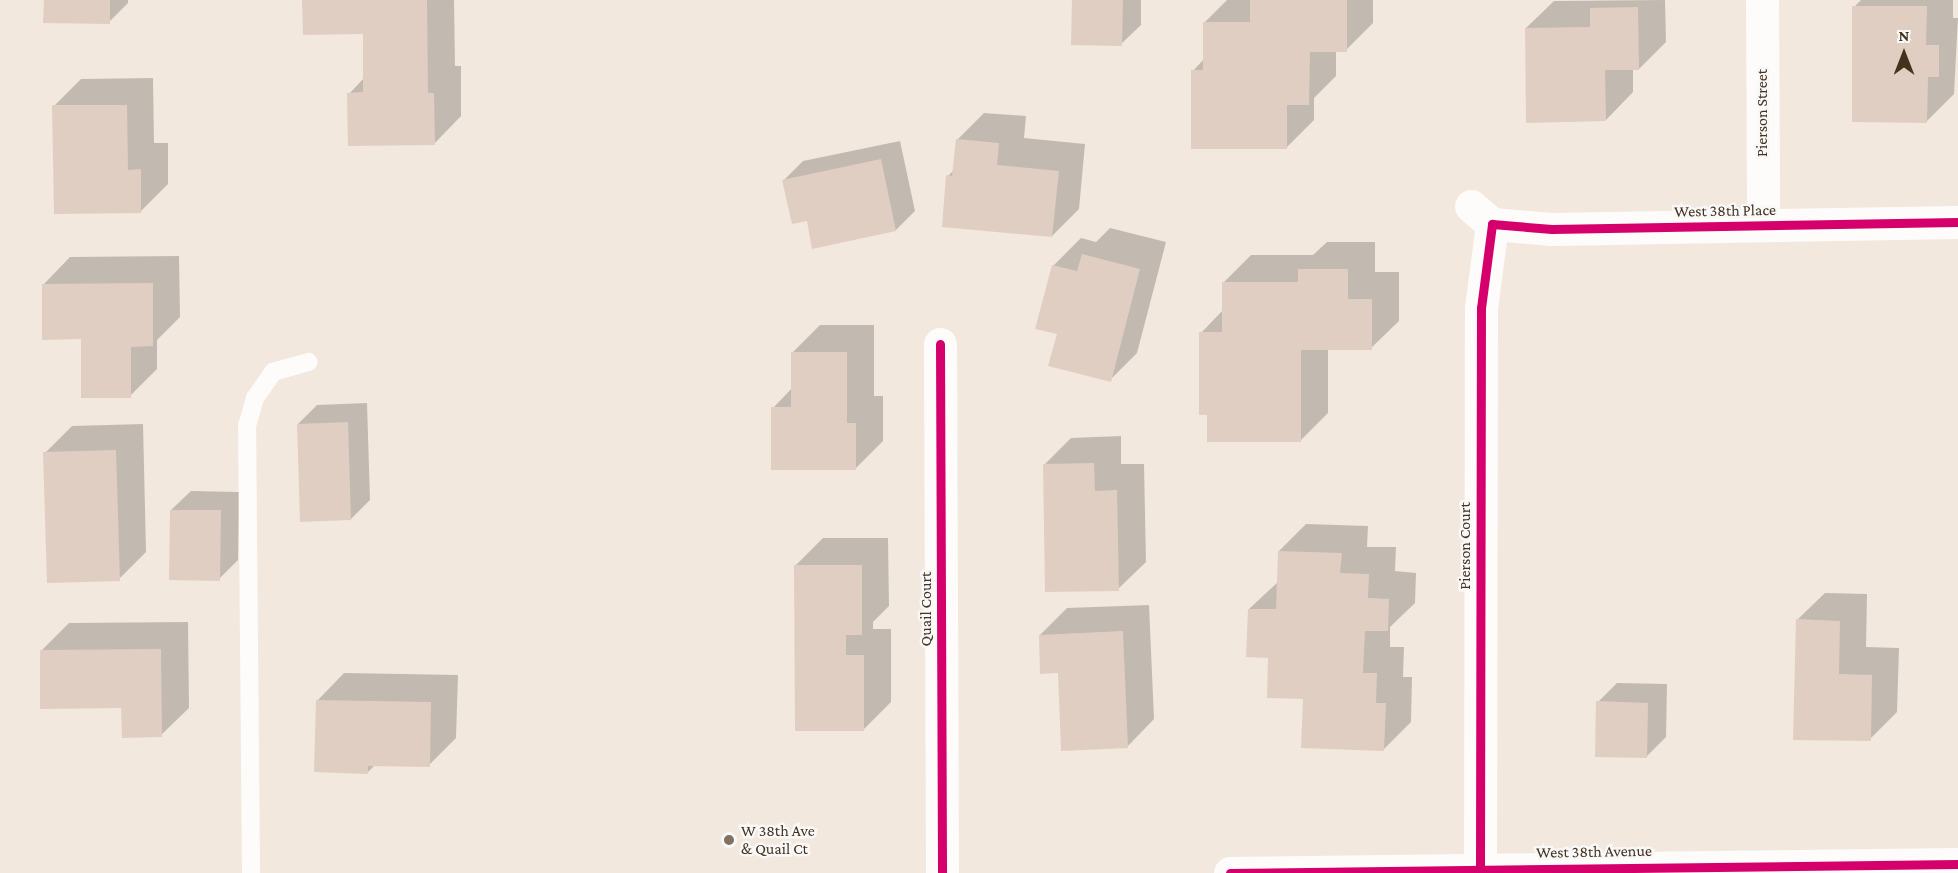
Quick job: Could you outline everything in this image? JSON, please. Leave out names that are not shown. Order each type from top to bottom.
[{"type":"street","name":"Pierson Street","points":[[1762,0],[1763,225]]},
{"type":"street","name":"West 38th Place","points":[[1482,215],[1552,229],[1958,222]]},
{"type":"street","name":"Pierson Court","points":[[1480,868],[1482,215]]},
{"type":"street","name":"Quail Court","points":[[940,344],[942,873]]},
{"type":"street","name":"West 38th Avenue","points":[[1230,873],[1480,868],[1958,864]]},
{"type":"lane","points":[[251,873],[252,607],[247,426],[255,398],[273,372],[309,362]]},
{"type":"building","points":[[44,0],[110,0],[110,24],[43,23]]},
{"type":"building","points":[[302,0],[427,0],[428,93],[434,93],[435,145],[348,146],[347,93],[363,92],[363,34],[303,35]]},
{"type":"building","points":[[1072,0],[1123,0],[1122,46],[1071,45]]},
{"type":"building","points":[[1250,0],[1347,0],[1347,52],[1310,52],[1309,105],[1287,105],[1287,149],[1191,149],[1191,70],[1203,70],[1203,22],[1250,22]]},
{"type":"building","points":[[1852,6],[1927,6],[1926,45],[1939,45],[1939,77],[1928,77],[1927,123],[1852,122]]},
{"type":"building","points":[[1638,7],[1639,70],[1605,70],[1606,121],[1526,123],[1525,28],[1590,27],[1590,8]]},
{"type":"building","points":[[52,105],[127,105],[128,170],[141,169],[141,213],[54,214]]},
{"type":"building","points":[[956,139],[999,143],[997,165],[1059,171],[1052,237],[942,227],[946,175],[952,176]]},
{"type":"building","points":[[881,159],[896,231],[812,249],[807,221],[792,224],[782,180]]},
{"type":"building","points":[[1082,254],[1140,269],[1111,382],[1048,366],[1057,334],[1035,329],[1052,265],[1077,271]]},
{"type":"building","points":[[1298,269],[1348,269],[1348,299],[1372,299],[1372,350],[1301,350],[1301,442],[1207,442],[1207,415],[1199,415],[1199,332],[1222,332],[1222,282],[1298,282]]},
{"type":"building","points":[[153,283],[153,346],[131,347],[131,398],[81,398],[81,339],[42,340],[42,284]]},
{"type":"building","points":[[791,352],[847,352],[847,423],[856,423],[856,470],[771,470],[771,407],[791,407]]},
{"type":"building","points":[[348,422],[351,520],[300,522],[297,424]]},
{"type":"building","points":[[116,450],[120,581],[47,583],[43,452]]},
{"type":"building","points":[[1094,463],[1095,491],[1117,490],[1119,591],[1045,592],[1043,464]]},
{"type":"building","points":[[170,510],[221,510],[220,581],[169,580]]},
{"type":"building","points":[[1278,551],[1342,553],[1340,573],[1369,574],[1368,598],[1389,599],[1388,631],[1365,631],[1363,673],[1377,673],[1376,703],[1386,703],[1384,751],[1301,748],[1303,699],[1267,698],[1268,658],[1246,657],[1248,609],[1276,609]]},
{"type":"building","points":[[794,565],[862,565],[862,635],[846,635],[846,655],[864,655],[864,731],[795,731]]},
{"type":"building","points":[[1796,619],[1840,621],[1839,674],[1872,675],[1871,741],[1793,740]]},
{"type":"building","points":[[1123,631],[1128,748],[1061,751],[1058,673],[1040,674],[1039,635]]},
{"type":"building","points":[[161,649],[162,737],[122,738],[121,708],[40,709],[40,650]]},
{"type":"building","points":[[316,700],[431,702],[430,767],[368,766],[368,774],[314,772]]},
{"type":"building","points":[[1596,701],[1648,703],[1647,758],[1595,757]]},
{"type":"cycle path","points":[[1480,868],[1481,308],[1492,224],[1552,229],[1958,222]]},
{"type":"cycle path","points":[[940,344],[942,873]]},
{"type":"cycle path","points":[[1230,873],[1958,864]]},
{"type":"place","name":"W 38th Ave & Quail Ct","points":[[729,840]]}]
